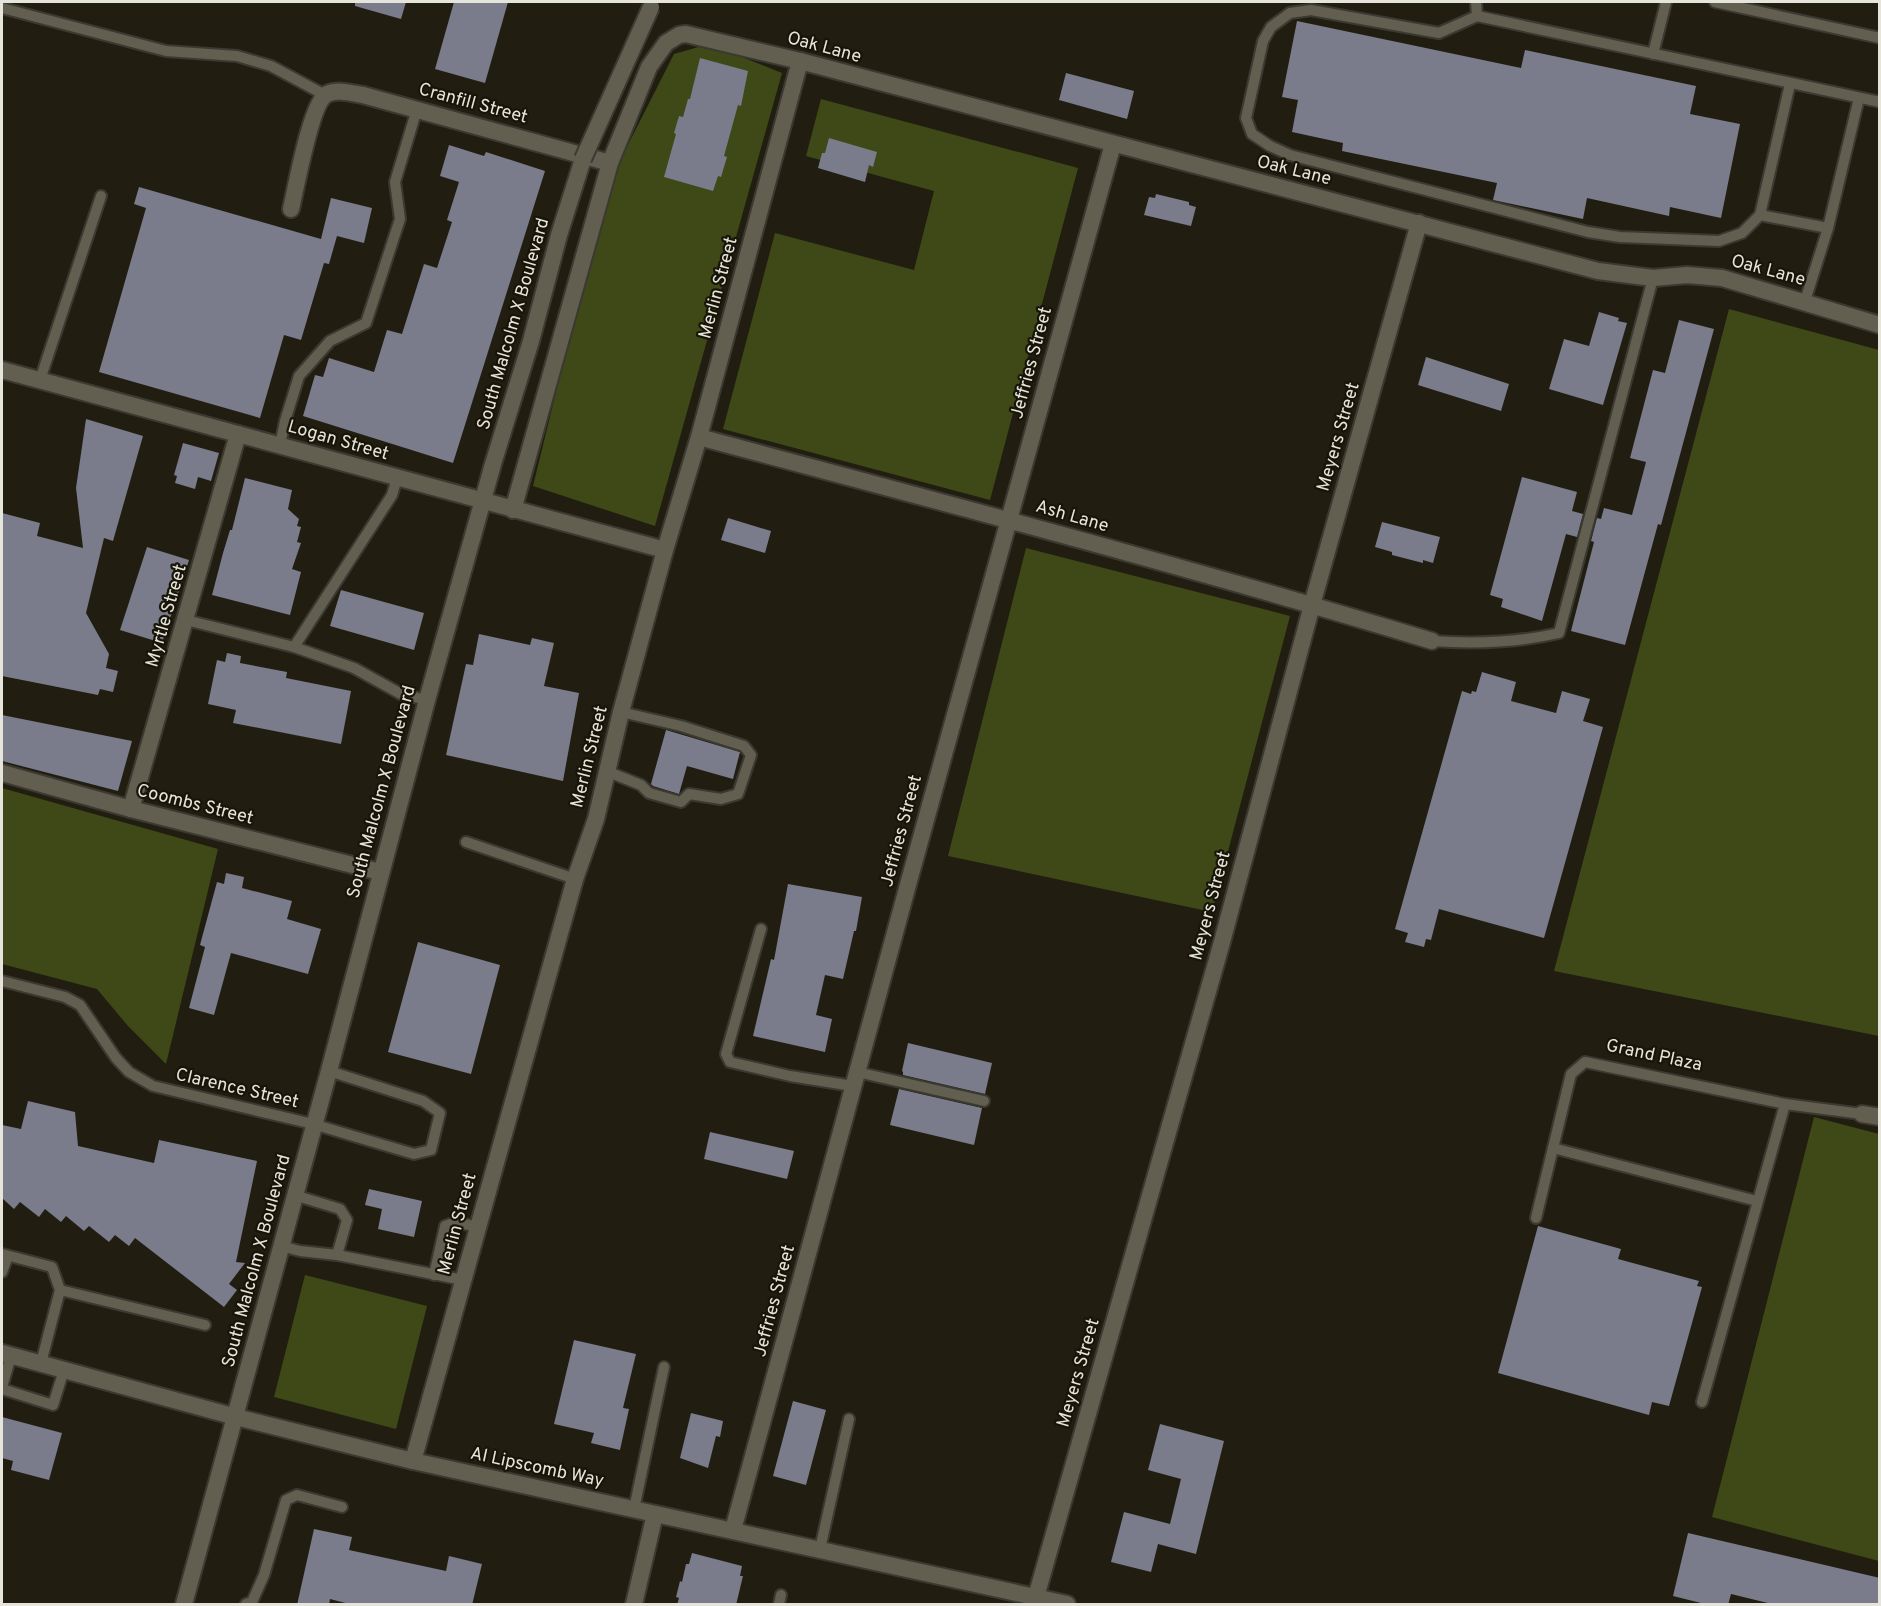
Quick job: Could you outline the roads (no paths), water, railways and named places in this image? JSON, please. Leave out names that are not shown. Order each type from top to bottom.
[{"type":"street","name":"South Malcolm X Boulevard","points":[[184,1605],[329,1071],[426,700],[493,464],[531,341],[559,235],[583,159],[654,2]]},
{"type":"street","name":"Oak Lane","points":[[610,163],[649,67],[666,43],[679,35],[686,34],[800,61],[1598,271],[1653,278],[1687,275],[1722,278],[1880,325]]},
{"type":"street","name":"Merlin Street","points":[[413,1461],[575,879],[596,819],[621,712],[665,550],[699,437],[800,61]]},
{"type":"street","name":"Cranfill Street","points":[[325,95],[338,91],[346,92],[417,109],[610,163]]},
{"type":"street","points":[[291,209],[310,124],[318,103],[325,95]]},
{"type":"street","name":"Jeffries Street","points":[[733,1530],[1113,144]]},
{"type":"street","points":[[513,510],[610,163]]},
{"type":"street","name":"Meyers Street","points":[[1036,1598],[1219,954],[1312,605],[1419,223]]},
{"type":"street","name":"Logan Street","points":[[2,370],[665,550]]},
{"type":"street","name":"Myrtle Street","points":[[131,808],[238,434]]},
{"type":"street","name":"Ash Lane","points":[[699,437],[1009,520],[1432,641]]},
{"type":"street","name":"Coombs Street","points":[[2,773],[380,872]]},
{"type":"street","name":"Grand Plaza","points":[[1862,1114],[1880,1118]]},
{"type":"street","name":"Al Lipscomb Way","points":[[6,1355],[236,1417],[413,1461],[1067,1605]]},
{"type":"street","points":[[634,1605],[655,1514]]},
{"type":"lane","points":[[1476,2],[1477,16]]},
{"type":"lane","points":[[1653,54],[1666,2]]},
{"type":"lane","points":[[1715,2],[1880,38]]},
{"type":"lane","points":[[2,8],[166,51],[237,56],[271,66],[325,95]]},
{"type":"lane","points":[[1790,84],[1760,215],[1742,233],[1719,241],[1620,237],[1588,232],[1290,155],[1252,134],[1246,118],[1263,41],[1271,27],[1290,14],[1311,10],[1439,33],[1477,16],[1880,102]]},
{"type":"lane","points":[[1805,301],[1828,228],[1859,98]]},
{"type":"lane","points":[[280,445],[299,376],[330,341],[366,323],[400,219],[395,182],[417,109]]},
{"type":"lane","points":[[40,380],[101,196]]},
{"type":"lane","points":[[1760,215],[1828,228]]},
{"type":"lane","points":[[1432,641],[1478,644],[1531,640],[1559,633],[1653,278]]},
{"type":"lane","points":[[294,647],[392,495],[397,478]]},
{"type":"lane","points":[[186,620],[294,647],[354,668],[401,694],[426,700]]},
{"type":"lane","points":[[606,771],[641,785],[650,794],[681,802],[689,794],[721,799],[738,794],[751,755],[744,746],[681,726],[621,712]]},
{"type":"lane","points":[[466,842],[575,879]]},
{"type":"lane","points":[[761,929],[726,1054],[730,1062],[790,1076],[855,1079],[984,1101]]},
{"type":"lane","name":"Clarence Street","points":[[2,981],[65,997],[80,1005],[116,1058],[129,1072],[153,1086],[313,1124],[414,1154],[431,1150],[440,1113],[423,1101],[329,1071]]},
{"type":"lane","name":"Grand Plaza","points":[[1536,1218],[1571,1074],[1585,1062],[1785,1104],[1862,1114]]},
{"type":"lane","points":[[1702,1402],[1785,1104]]},
{"type":"lane","points":[[1553,1148],[1757,1201]]},
{"type":"lane","points":[[294,1195],[340,1209],[347,1220],[337,1255]]},
{"type":"lane","points":[[434,1275],[445,1226],[456,1222],[478,1227]]},
{"type":"lane","points":[[281,1246],[463,1280]]},
{"type":"lane","points":[[2,1272],[4,1255],[52,1267],[60,1290],[41,1363]]},
{"type":"lane","points":[[60,1290],[205,1325]]},
{"type":"lane","points":[[6,1355],[2,1388],[53,1405],[63,1370]]},
{"type":"lane","points":[[634,1509],[664,1367]]},
{"type":"lane","points":[[820,1549],[849,1419]]},
{"type":"lane","points":[[246,1605],[252,1602],[264,1575],[286,1500],[297,1495],[342,1507]]}]
